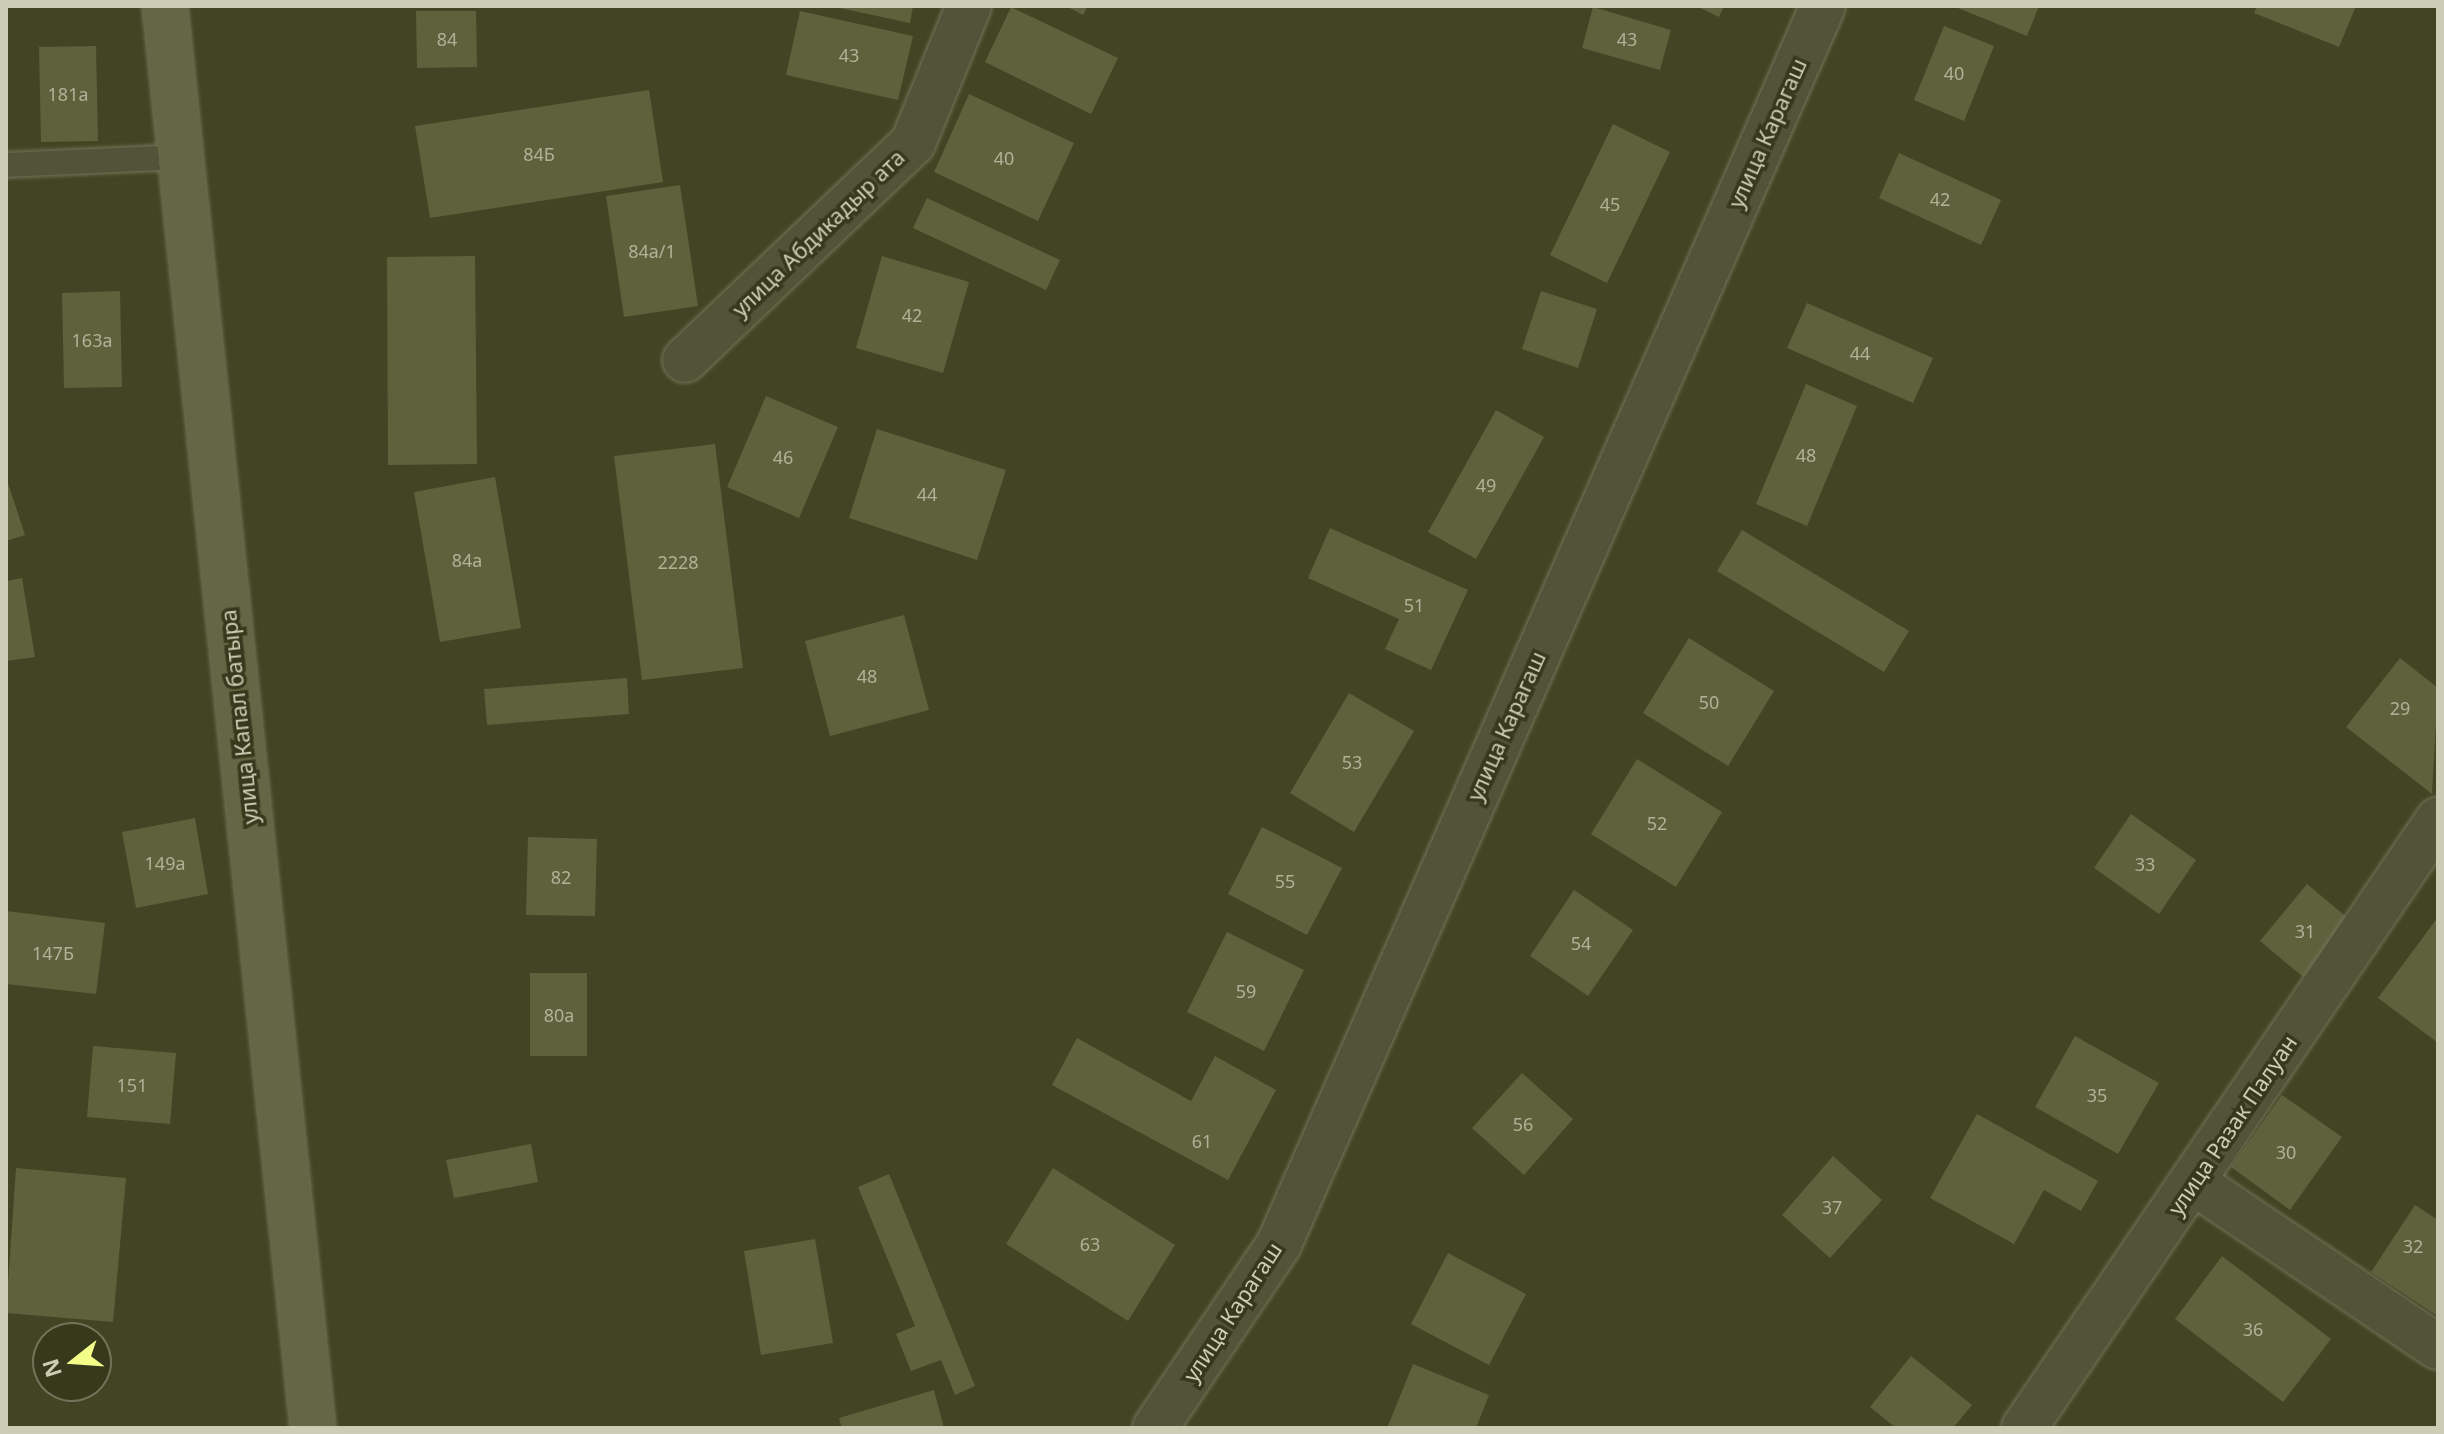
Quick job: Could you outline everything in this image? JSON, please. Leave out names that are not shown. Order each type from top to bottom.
[{"type":"main road","name":"улица Капал батыра","points":[[165,6],[313,1428]]},
{"type":"street","name":"улица Абдикадыр ата","points":[[685,360],[913,143],[969,6]]},
{"type":"street","name":"улица Карагаш","points":[[1155,1428],[1279,1244],[1823,6]]},
{"type":"street","name":"улица Разак Палуан","points":[[2024,1428],[2438,820]]},
{"type":"street","points":[[2193,1182],[2438,1347]]},
{"type":"lane","points":[[6,165],[182,157]]},
{"type":"building","points":[[830,6],[913,6],[910,23]]},
{"type":"building","points":[[1066,6],[1088,6],[1083,15]]},
{"type":"building","points":[[1696,6],[1724,6],[1719,17]]},
{"type":"building","points":[[1953,6],[2039,6],[2027,36]]},
{"type":"building","points":[[2257,6],[2356,6],[2339,47],[2254,13]]},
{"type":"building","points":[[1011,7],[1118,58],[1091,114],[985,62]]},
{"type":"building","points":[[1593,7],[1671,30],[1660,70],[1582,48]]},
{"type":"building","points":[[416,11],[476,11],[477,67],[417,68]]},
{"type":"building","points":[[800,11],[913,36],[898,100],[786,75]]},
{"type":"building","points":[[1944,26],[1994,46],[1964,121],[1914,100]]},
{"type":"building","points":[[96,46],[98,141],[41,142],[39,47]]},
{"type":"building","points":[[649,90],[663,182],[430,218],[415,126]]},
{"type":"building","points":[[969,94],[1074,143],[1038,221],[934,172]]},
{"type":"building","points":[[1613,124],[1670,152],[1607,283],[1550,255]]},
{"type":"building","points":[[1899,153],[2001,200],[1981,245],[1879,198]]},
{"type":"building","points":[[680,185],[698,306],[624,317],[606,196]]},
{"type":"building","points":[[927,198],[1060,260],[1046,290],[913,228]]},
{"type":"building","points":[[475,256],[477,464],[388,465],[387,257]]},
{"type":"building","points":[[882,256],[969,282],[943,373],[856,348]]},
{"type":"building","points":[[120,291],[122,387],[64,388],[62,293]]},
{"type":"building","points":[[1541,291],[1597,309],[1578,368],[1522,349]]},
{"type":"building","points":[[1807,303],[1933,358],[1913,403],[1787,348]]},
{"type":"building","points":[[1806,384],[1857,406],[1807,526],[1756,504]]},
{"type":"building","points":[[766,396],[838,427],[799,518],[727,487]]},
{"type":"building","points":[[1496,410],[1544,437],[1476,559],[1428,532]]},
{"type":"building","points":[[877,429],[1006,470],[977,560],[849,518]]},
{"type":"building","points":[[715,444],[743,668],[642,680],[614,456]]},
{"type":"building","points":[[6,477],[25,535],[6,541]]},
{"type":"building","points":[[495,477],[521,628],[440,642],[414,492]]},
{"type":"building","points":[[1330,528],[1468,590],[1431,670],[1385,649],[1399,619],[1308,578]]},
{"type":"building","points":[[1742,530],[1909,631],[1884,672],[1717,571]]},
{"type":"building","points":[[22,578],[35,657],[6,661],[6,581]]},
{"type":"building","points":[[904,615],[929,710],[830,736],[805,641]]},
{"type":"building","points":[[1689,638],[1774,691],[1728,766],[1643,713]]},
{"type":"building","points":[[2400,658],[2438,688],[2432,794],[2346,727]]},
{"type":"building","points":[[627,678],[629,714],[487,725],[484,689]]},
{"type":"building","points":[[1349,693],[1414,731],[1354,832],[1290,793]]},
{"type":"building","points":[[1637,759],[1722,812],[1676,887],[1591,834]]},
{"type":"building","points":[[2131,814],[2196,860],[2159,914],[2094,868]]},
{"type":"building","points":[[195,818],[208,894],[136,908],[122,832]]},
{"type":"building","points":[[1262,827],[1342,868],[1307,935],[1228,894]]},
{"type":"building","points":[[528,837],[597,839],[595,916],[526,915]]},
{"type":"building","points":[[2307,884],[2350,920],[2303,977],[2260,941]]},
{"type":"building","points":[[1574,890],[1633,930],[1588,996],[1530,956]]},
{"type":"building","points":[[6,911],[105,923],[96,994],[6,984]]},
{"type":"building","points":[[2438,917],[2438,1043],[2378,998]]},
{"type":"building","points":[[1227,932],[1304,970],[1264,1051],[1187,1012]]},
{"type":"building","points":[[530,973],[587,973],[587,1056],[530,1056]]},
{"type":"building","points":[[2075,1036],[2159,1083],[2118,1154],[2035,1107]]},
{"type":"building","points":[[1077,1038],[1191,1101],[1215,1056],[1276,1090],[1228,1180],[1052,1085]]},
{"type":"building","points":[[93,1046],[176,1053],[170,1124],[87,1117]]},
{"type":"building","points":[[1522,1073],[1573,1119],[1524,1175],[1472,1128]]},
{"type":"building","points":[[2282,1095],[2342,1137],[2290,1210],[2231,1167]]},
{"type":"building","points":[[1977,1114],[2098,1181],[2081,1211],[2044,1190],[2014,1244],[1930,1198]]},
{"type":"building","points":[[531,1144],[538,1182],[454,1198],[446,1160]]},
{"type":"building","points":[[1833,1156],[1882,1200],[1830,1258],[1782,1215]]},
{"type":"building","points":[[16,1168],[126,1178],[113,1322],[6,1313]]},
{"type":"building","points":[[1053,1168],[1175,1245],[1128,1321],[1006,1244]]},
{"type":"building","points":[[889,1174],[975,1386],[955,1395],[941,1360],[911,1371],[896,1334],[915,1326],[858,1187]]},
{"type":"building","points":[[2415,1205],[2438,1220],[2438,1316],[2371,1272]]},
{"type":"building","points":[[815,1239],[833,1343],[761,1355],[744,1251]]},
{"type":"building","points":[[1448,1253],[1526,1294],[1489,1365],[1411,1324]]},
{"type":"building","points":[[2222,1256],[2331,1339],[2283,1402],[2175,1319]]},
{"type":"building","points":[[1911,1356],[1972,1405],[1953,1428],[1896,1428],[1870,1407]]},
{"type":"building","points":[[1413,1364],[1489,1395],[1476,1428],[1387,1428]]},
{"type":"building","points":[[934,1390],[944,1428],[842,1428],[839,1418]]}]
